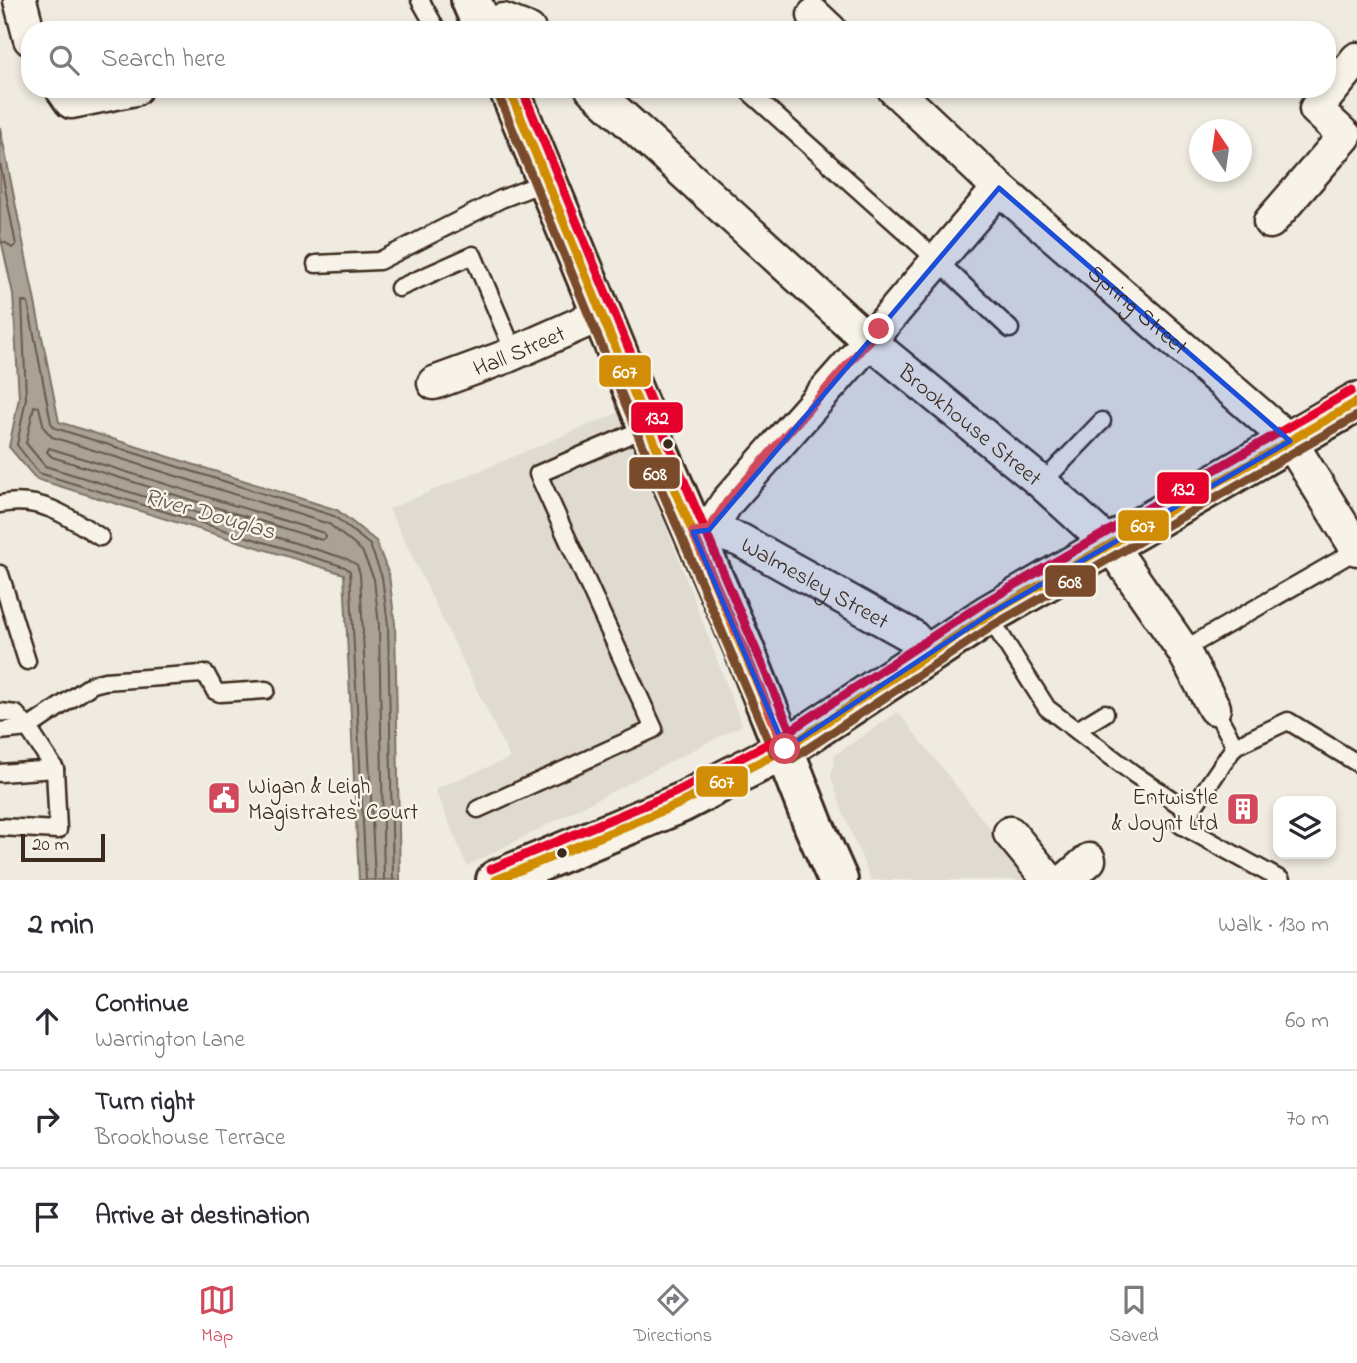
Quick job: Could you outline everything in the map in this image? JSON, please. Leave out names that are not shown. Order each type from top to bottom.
[{"type":"main road","points":[[513,98],[648,427],[701,531],[746,653],[838,880]]},
{"type":"main road","points":[[496,880],[681,803],[785,749],[988,615],[1357,402]]},
{"type":"street","points":[[20,0],[25,21]]},
{"type":"street","points":[[478,21],[506,21]]},
{"type":"street","points":[[1336,85],[1357,59]]},
{"type":"street","points":[[68,98],[71,103],[94,98]]},
{"type":"street","name":"Brookhouse Street","points":[[602,98],[870,341],[1042,483],[1111,546],[1183,650],[1214,708]]},
{"type":"street","name":"Spring Street","points":[[904,98],[999,188],[1290,441],[1357,549]]},
{"type":"street","points":[[1270,222],[1345,136],[1316,109],[1325,98]]},
{"type":"street","points":[[701,531],[870,341],[999,188]]},
{"type":"street","name":"Hall Street","points":[[434,383],[602,314]]},
{"type":"street","name":"Walmesley Street","points":[[701,531],[740,540],[917,639],[928,653]]},
{"type":"street","points":[[1010,833],[1049,880]]},
{"type":"lane","points":[[420,0],[432,21]]},
{"type":"lane","points":[[756,98],[1010,329]]},
{"type":"lane","points":[[316,264],[379,261],[501,199],[548,181]]},
{"type":"lane","points":[[399,288],[473,255],[514,352]]},
{"type":"lane","points":[[1042,483],[1102,421]]},
{"type":"lane","points":[[478,810],[654,729],[538,474],[648,427]]},
{"type":"lane","points":[[0,504],[24,501],[41,504],[57,510],[100,537]]},
{"type":"lane","points":[[1183,650],[1357,549]]},
{"type":"lane","points":[[0,575],[27,661]]},
{"type":"lane","points":[[988,615],[1047,708],[1134,774],[1190,812]]},
{"type":"lane","points":[[0,731],[27,728],[82,691],[106,681],[206,674],[217,692],[266,690]]},
{"type":"lane","points":[[1214,708],[1235,746]]},
{"type":"lane","points":[[0,712],[16,714],[55,769],[58,830],[0,827]]},
{"type":"lane","points":[[1077,730],[1105,713]]},
{"type":"lane","points":[[1281,880],[1181,825],[1235,746],[1288,721],[1357,763]]},
{"type":"lane","points":[[0,773],[55,769]]},
{"type":"highlighted area","points":[[999,188],[1290,441],[988,615],[785,749],[693,532],[709,530]]},
{"type":"shaded area","points":[[622,411],[742,725],[467,866],[435,789],[510,758],[389,509]]},
{"type":"shaded area","points":[[898,712],[1030,880],[871,880],[831,776],[835,755]]},
{"type":"water","name":"River Douglas","points":[[0,127],[59,422],[337,510],[376,541],[389,575],[395,624],[400,880],[359,880],[344,574],[36,479],[9,447],[19,398],[13,294],[0,235]]},
{"type":"transit line","name":"608","points":[[500,98],[637,432],[774,754]]},
{"type":"transit line","name":"607","points":[[513,98],[648,427],[785,749]]},
{"type":"transit line","name":"132","points":[[526,98],[796,744]]},
{"type":"transit line","name":"132","points":[[491,869],[676,792],[779,738],[982,604],[1351,391]]},
{"type":"transit line","name":"607","points":[[496,880],[681,803],[785,749],[988,615],[1357,402]]},
{"type":"transit line","name":"608","points":[[792,759],[994,625],[1357,416]]},
{"type":"place","name":"Wigan & Leigh Magistrates' Court","points":[[224,798]]},
{"type":"place","name":"Entwistle & Joynt Ltd","points":[[1243,809]]},
{"type":"route","points":[[785,749],[693,532],[709,530],[727,502],[879,329]]}]
